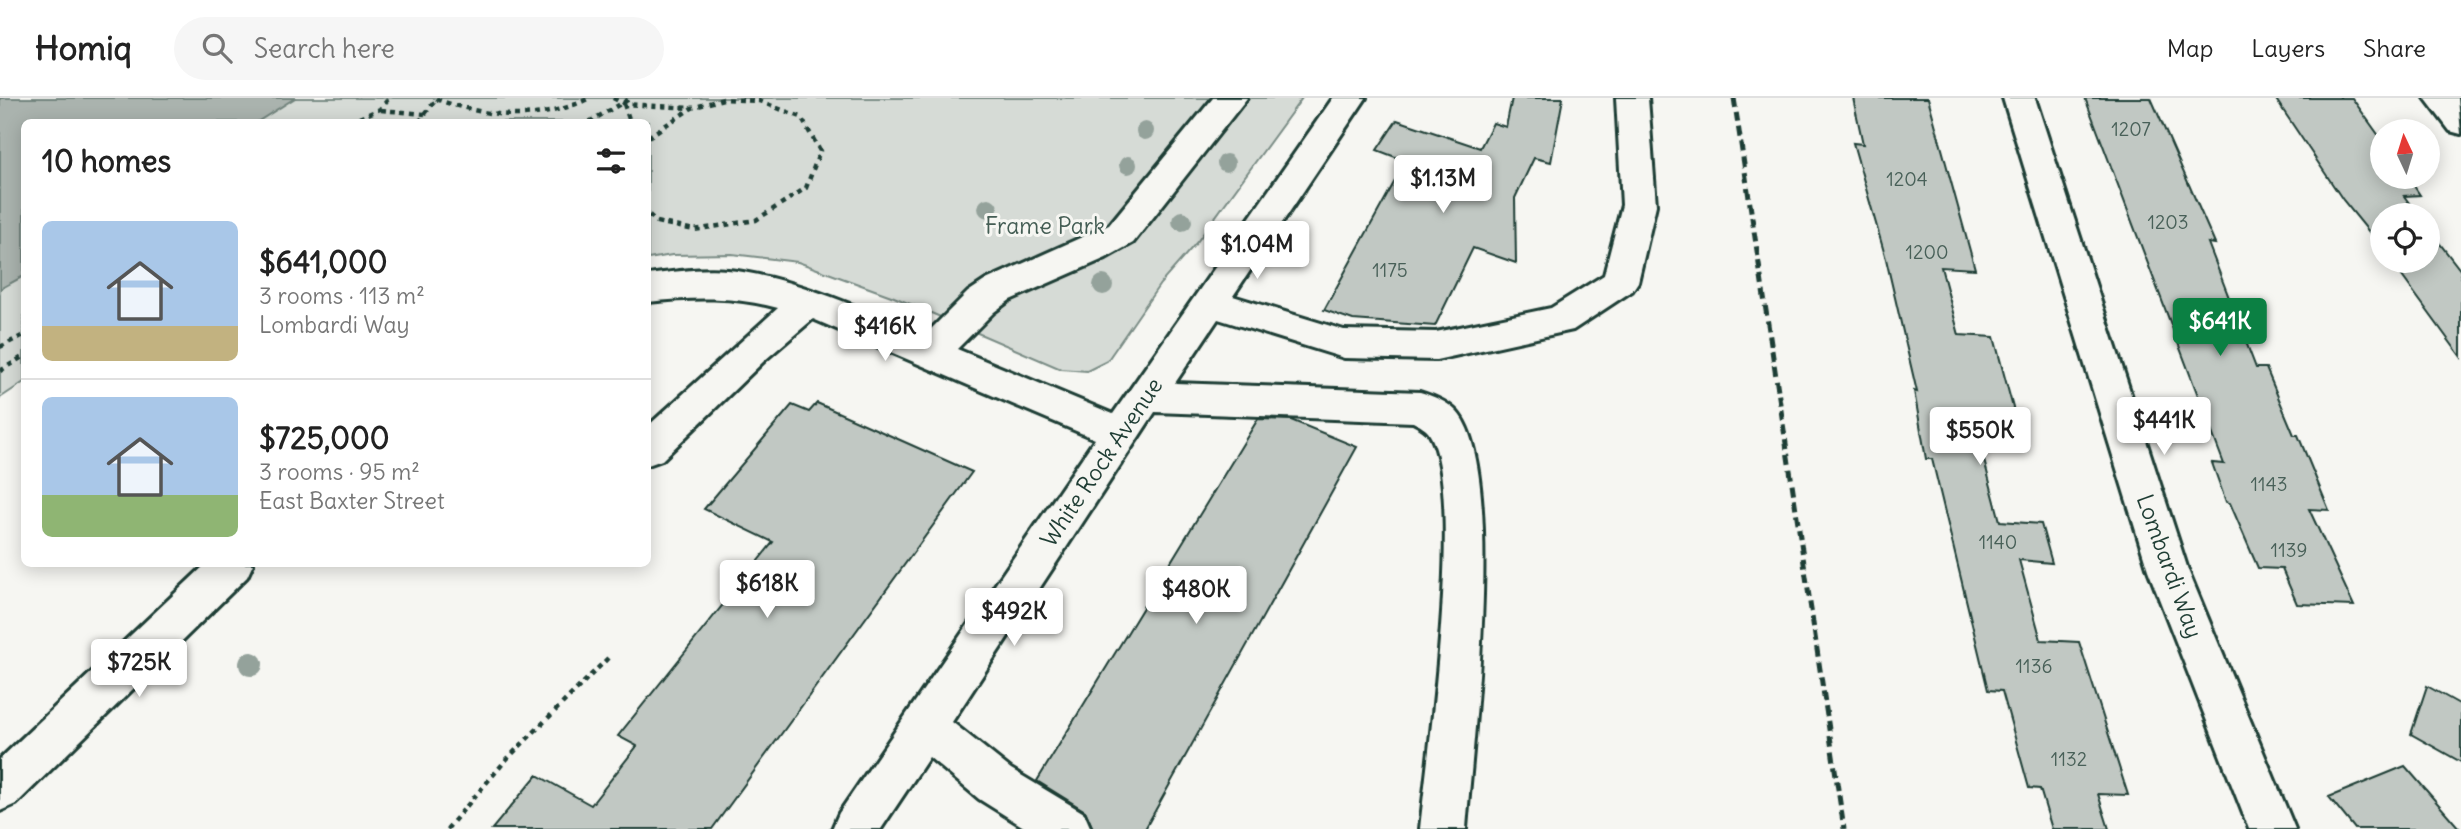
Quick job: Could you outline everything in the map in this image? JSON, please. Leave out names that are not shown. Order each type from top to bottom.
[{"type":"street","points":[[933,351],[981,302],[998,290],[1094,249],[1121,234],[1231,98]]},
{"type":"street","name":"White Rock Avenue","points":[[855,829],[1144,397],[1350,98]]},
{"type":"street","points":[[1209,303],[1344,344],[1436,346],[1560,320],[1620,282],[1639,205],[1632,98]]},
{"type":"street","name":"Lombardi Way","points":[[2020,98],[2168,570],[2272,829]]},
{"type":"street","points":[[2441,98],[2461,123]]},
{"type":"street","points":[[651,288],[703,283],[742,285],[809,302],[933,351],[1120,433]]},
{"type":"street","points":[[651,446],[752,350],[809,302]]},
{"type":"street","points":[[1144,397],[1420,407],[1446,425],[1460,465],[1464,554],[1443,829]]},
{"type":"street","points":[[0,789],[230,567]]},
{"type":"street","points":[[924,726],[995,784],[1068,829]]},
{"type":"path","points":[[357,119],[380,109],[389,98]]},
{"type":"path","points":[[421,119],[437,99],[476,114],[502,118],[552,111],[590,98]]},
{"type":"path","points":[[613,98],[624,104],[692,108]]},
{"type":"path","points":[[595,119],[631,98]]},
{"type":"path","points":[[651,135],[692,108],[723,99],[759,101],[801,117],[820,151],[806,188],[756,220],[694,230],[657,222],[651,217]]},
{"type":"path","points":[[624,104],[629,119]]},
{"type":"path","points":[[380,109],[425,114]]},
{"type":"path","points":[[0,347],[21,336]]},
{"type":"path","points":[[0,372],[21,358]]},
{"type":"path","points":[[447,829],[506,760],[610,656]]},
{"type":"green space","name":"Frame Park","points":[[0,98],[1302,98],[1197,242],[1160,284],[1107,361],[1087,371],[1061,369],[894,297],[798,262],[732,254],[672,255],[651,258],[651,119],[21,119],[21,384],[0,398]]},
{"type":"shaded area","points":[[0,98],[295,98],[262,119],[21,119],[21,278],[0,289]]},
{"type":"building","points":[[1512,98],[1563,98],[1551,162],[1534,158],[1515,198],[1516,263],[1473,248],[1435,326],[1353,320],[1324,310],[1406,161],[1377,150],[1397,120],[1480,148],[1493,123],[1506,127]]},
{"type":"building","points":[[1853,98],[1928,98],[1975,269],[1941,267],[1959,335],[1994,337],[2024,449],[1980,445],[2000,521],[2041,524],[2052,563],[2019,560],[2041,640],[2079,642],[2128,795],[2098,794],[2109,829],[2052,829],[2040,789],[2029,788],[2002,691],[1988,690],[1932,459],[1926,459],[1914,391],[1917,392],[1886,259],[1853,143],[1863,144]]},
{"type":"building","points":[[2085,98],[2151,98],[2215,244],[2208,243],[2256,368],[2266,368],[2329,510],[2309,509],[2354,606],[2297,604],[2282,569],[2258,568],[2230,503],[2226,502],[2212,463],[2224,464]]},
{"type":"building","points":[[2275,98],[2352,98],[2370,123],[2370,189],[2416,189],[2420,195],[2404,196],[2409,203],[2370,203],[2370,233],[2343,200]]},
{"type":"building","points":[[2440,244],[2461,271],[2461,357],[2400,273],[2440,273]]},
{"type":"building","points":[[817,403],[972,472],[712,829],[492,829],[537,775],[591,805],[637,746],[618,736],[773,542],[704,509],[792,405],[809,412]]},
{"type":"building","points":[[1258,419],[1291,420],[1357,447],[1145,829],[1093,829],[1085,811],[1037,781]]},
{"type":"building","points":[[2427,686],[2461,705],[2461,762],[2411,734]]},
{"type":"building","points":[[2405,766],[2460,829],[2355,829],[2329,797]]},
{"type":"railway","points":[[1734,98],[1844,829]]}]
